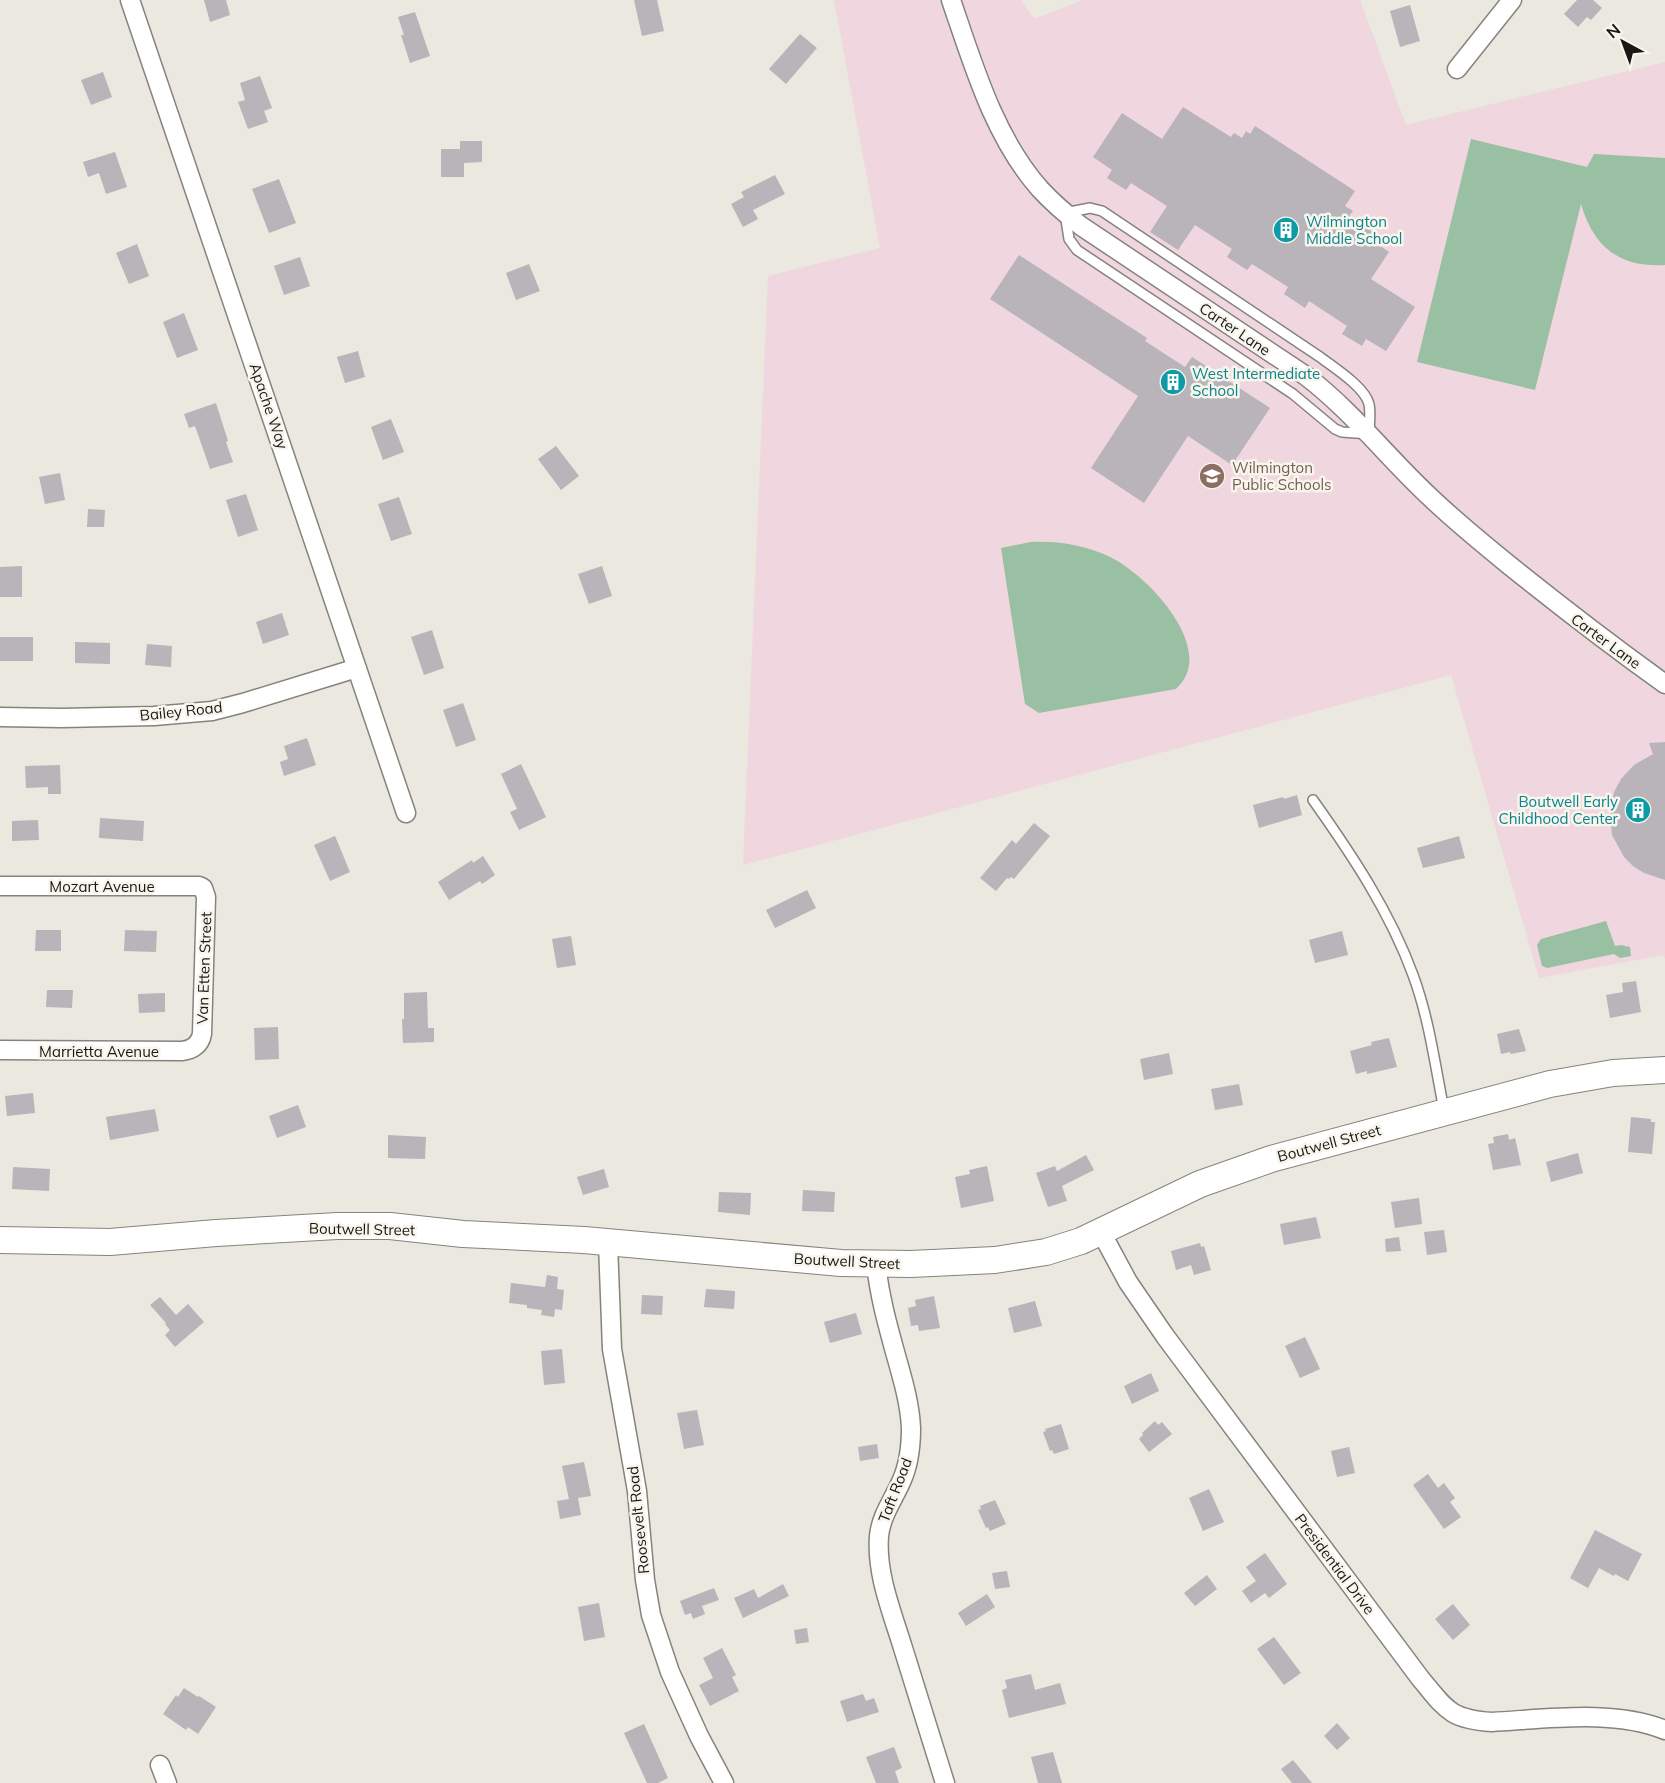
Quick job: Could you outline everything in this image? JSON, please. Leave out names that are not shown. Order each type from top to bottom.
[{"type":"street","name":"Apache Way","points":[[130,0],[405,813]]},
{"type":"street","name":"Carter Lane","points":[[951,0],[979,79],[1003,132],[1033,180],[1065,213],[1081,226],[1306,376],[1344,408],[1429,496],[1467,531],[1592,632],[1665,684]]},
{"type":"street","points":[[1458,69],[1512,0]]},
{"type":"street","name":"Bailey Road","points":[[0,717],[154,716],[212,711],[357,668]]},
{"type":"street","name":"Mozart Avenue","points":[[0,885],[199,886],[203,888]]},
{"type":"street","name":"Van Etten Street","points":[[196,1046],[202,1034],[206,897],[203,888]]},
{"type":"street","name":"Marrietta Avenue","points":[[0,1050],[182,1051],[196,1046]]},
{"type":"street","name":"Boutwell Street","points":[[0,1240],[110,1242],[337,1226],[390,1226],[463,1234],[584,1240],[841,1263],[961,1263],[995,1260],[1064,1248],[1174,1196],[1230,1173],[1302,1150],[1550,1084],[1613,1073],[1665,1070]]},
{"type":"street","name":"Presidential Drive","points":[[1101,1232],[1128,1282],[1164,1336],[1420,1678],[1447,1709],[1463,1718],[1476,1721],[1608,1718],[1635,1721],[1665,1730]]},
{"type":"street","name":"Roosevelt Road","points":[[608,1243],[611,1343],[637,1491],[645,1580],[651,1615],[669,1672],[724,1783]]},
{"type":"street","name":"Taft Road","points":[[876,1263],[885,1316],[908,1403],[911,1428],[910,1455],[904,1475],[881,1526],[880,1567],[945,1783]]},
{"type":"street","points":[[160,1765],[167,1783]]},
{"type":"lane","points":[[1313,800],[1356,861],[1391,926],[1413,976],[1429,1033],[1444,1112]]},
{"type":"shaded area","name":"Wilmington Public Schools","points":[[834,0],[1021,0],[1034,19],[1083,0],[1360,0],[1406,125],[1665,62],[1665,959],[1663,955],[1539,978],[1451,675],[743,865],[768,276],[880,248]]},
{"type":"green space","points":[[1471,139],[1587,167],[1594,154],[1665,158],[1665,265],[1634,263],[1610,251],[1593,232],[1581,204],[1535,390],[1417,362]]},
{"type":"green space","points":[[1031,542],[1062,543],[1092,550],[1112,558],[1127,567],[1159,597],[1174,616],[1184,635],[1189,655],[1187,673],[1176,689],[1039,713],[1025,704],[1001,548]]},
{"type":"green space","points":[[1606,921],[1615,946],[1630,947],[1631,956],[1620,958],[1614,954],[1547,968],[1542,966],[1537,945],[1541,939]]},
{"type":"building","points":[[204,0],[226,0],[230,15],[210,22]]},
{"type":"building","points":[[634,0],[657,0],[664,31],[642,36]]},
{"type":"building","points":[[1577,0],[1593,0],[1602,8],[1591,20],[1587,17],[1578,27],[1564,14]]},
{"type":"building","points":[[1410,5],[1420,41],[1400,47],[1390,11]]},
{"type":"building","points":[[415,12],[430,56],[410,63],[398,17]]},
{"type":"building","points":[[800,34],[817,48],[786,84],[769,69]]},
{"type":"building","points":[[103,72],[112,97],[91,105],[81,80]]},
{"type":"building","points":[[260,76],[272,108],[264,111],[268,122],[248,129],[238,102],[245,100],[240,83]]},
{"type":"building","name":"Wilmington Middle School","points":[[1183,107],[1231,137],[1234,133],[1242,138],[1246,131],[1250,134],[1255,126],[1355,191],[1345,206],[1353,211],[1349,216],[1374,233],[1370,239],[1389,252],[1371,279],[1415,307],[1386,351],[1366,339],[1362,346],[1342,334],[1347,326],[1309,301],[1305,308],[1284,294],[1288,287],[1252,264],[1247,270],[1227,257],[1232,249],[1195,225],[1178,250],[1150,232],[1167,206],[1131,183],[1126,190],[1107,178],[1112,170],[1093,157],[1122,113],[1162,139]]},
{"type":"building","points":[[460,141],[482,141],[482,162],[464,163],[464,177],[441,177],[441,149],[460,149]]},
{"type":"building","points":[[115,152],[127,187],[106,194],[99,173],[88,177],[83,162]]},
{"type":"building","points":[[775,175],[785,194],[753,210],[758,219],[743,227],[731,204],[744,197],[741,192]]},
{"type":"building","points":[[279,179],[296,223],[269,233],[252,189]]},
{"type":"building","points":[[137,244],[149,276],[129,284],[116,253]]},
{"type":"building","name":"West Intermediate School","points":[[1019,255],[1147,338],[1145,341],[1185,367],[1192,357],[1270,408],[1232,465],[1188,436],[1144,503],[1091,468],[1138,396],[990,299]]},
{"type":"building","points":[[300,257],[310,286],[284,295],[274,266]]},
{"type":"building","points":[[529,264],[540,291],[516,300],[506,273]]},
{"type":"building","points":[[184,313],[198,350],[177,358],[163,322]]},
{"type":"building","points":[[358,351],[365,377],[345,383],[337,357]]},
{"type":"building","points":[[216,403],[233,462],[210,469],[195,426],[189,428],[184,414]]},
{"type":"building","points":[[391,419],[404,452],[383,460],[371,427]]},
{"type":"building","points":[[556,446],[579,476],[561,490],[538,459]]},
{"type":"building","points":[[60,473],[65,500],[45,504],[39,477]]},
{"type":"building","points":[[246,494],[258,530],[238,537],[226,500]]},
{"type":"building","points":[[399,497],[412,534],[391,541],[378,504]]},
{"type":"building","points":[[88,509],[105,510],[104,527],[87,527]]},
{"type":"building","points":[[22,566],[22,597],[0,597],[0,567]]},
{"type":"building","points":[[602,566],[612,596],[589,604],[578,574]]},
{"type":"building","points":[[282,613],[289,635],[263,644],[256,622]]},
{"type":"building","points":[[432,630],[444,668],[424,675],[411,637]]},
{"type":"building","points":[[0,637],[33,637],[33,661],[0,661]]},
{"type":"building","points":[[75,642],[110,643],[110,664],[75,663]]},
{"type":"building","points":[[147,644],[172,646],[171,667],[145,665]]},
{"type":"building","points":[[463,703],[476,740],[456,747],[443,710]]},
{"type":"building","points":[[307,738],[316,765],[284,776],[280,762],[288,759],[284,746]]},
{"type":"building","name":"Boutwell Early Childhood Center","points":[[1665,742],[1665,880],[1644,873],[1624,857],[1612,835],[1610,815],[1614,792],[1621,779],[1634,765],[1653,754],[1649,743]]},
{"type":"building","points":[[521,764],[546,817],[519,830],[510,812],[517,809],[501,774]]},
{"type":"building","points":[[60,765],[61,794],[48,794],[48,787],[26,788],[25,766]]},
{"type":"building","points":[[1297,795],[1302,815],[1259,828],[1253,805]]},
{"type":"building","points":[[100,818],[144,821],[143,841],[99,838]]},
{"type":"building","points":[[38,820],[39,840],[12,841],[12,821]]},
{"type":"building","points":[[1034,823],[1050,836],[1014,879],[1007,878],[996,891],[980,878],[1012,840],[1016,844]]},
{"type":"building","points":[[335,836],[350,872],[330,881],[314,845]]},
{"type":"building","points":[[1459,836],[1465,858],[1423,868],[1417,848]]},
{"type":"building","points":[[483,856],[495,875],[482,884],[480,881],[449,900],[438,882],[472,860],[473,863]]},
{"type":"building","points":[[807,890],[816,908],[775,928],[766,910]]},
{"type":"building","points":[[36,930],[61,930],[61,951],[35,951]]},
{"type":"building","points":[[125,930],[157,931],[156,952],[124,951]]},
{"type":"building","points":[[1342,931],[1348,955],[1315,963],[1309,940]]},
{"type":"building","points":[[571,936],[576,965],[557,968],[552,939]]},
{"type":"building","points":[[1636,981],[1641,1012],[1610,1018],[1606,995],[1623,992],[1622,983]]},
{"type":"building","points":[[47,990],[73,990],[72,1008],[46,1007]]},
{"type":"building","points":[[427,992],[428,1028],[434,1028],[434,1042],[403,1043],[404,993]]},
{"type":"building","points":[[165,993],[165,1012],[139,1013],[138,994]]},
{"type":"building","points":[[278,1027],[279,1059],[255,1060],[254,1028]]},
{"type":"building","points":[[1519,1029],[1526,1051],[1501,1054],[1497,1034]]},
{"type":"building","points":[[1389,1038],[1397,1067],[1367,1074],[1367,1071],[1356,1074],[1350,1051],[1372,1045],[1371,1042]]},
{"type":"building","points":[[1169,1053],[1173,1074],[1144,1080],[1140,1059]]},
{"type":"building","points":[[1239,1084],[1243,1105],[1215,1110],[1211,1089]]},
{"type":"building","points":[[33,1093],[35,1113],[7,1116],[5,1096]]},
{"type":"building","points":[[298,1105],[306,1127],[277,1138],[269,1116]]},
{"type":"building","points":[[155,1109],[159,1131],[110,1140],[106,1117]]},
{"type":"building","points":[[1631,1117],[1651,1119],[1651,1122],[1655,1122],[1652,1154],[1628,1152]]},
{"type":"building","points":[[1508,1134],[1509,1140],[1515,1138],[1521,1165],[1493,1170],[1488,1144],[1494,1143],[1493,1137]]},
{"type":"building","points":[[388,1135],[426,1137],[425,1159],[388,1158]]},
{"type":"building","points":[[1578,1153],[1583,1173],[1551,1182],[1546,1162]]},
{"type":"building","points":[[1086,1155],[1094,1170],[1062,1186],[1067,1201],[1048,1207],[1036,1173],[1055,1166],[1057,1171]]},
{"type":"building","points":[[987,1166],[994,1201],[961,1208],[955,1177],[970,1174],[969,1170]]},
{"type":"building","points":[[13,1167],[50,1169],[49,1191],[12,1189]]},
{"type":"building","points":[[604,1169],[609,1187],[583,1195],[577,1177]]},
{"type":"building","points":[[803,1190],[835,1192],[834,1212],[802,1211]]},
{"type":"building","points":[[719,1192],[751,1193],[750,1215],[718,1212]]},
{"type":"building","points":[[1419,1198],[1422,1224],[1395,1228],[1391,1202]]},
{"type":"building","points":[[1316,1217],[1321,1238],[1284,1245],[1280,1224]]},
{"type":"building","points":[[1444,1230],[1447,1252],[1427,1255],[1424,1232]]},
{"type":"building","points":[[1399,1237],[1401,1251],[1386,1252],[1385,1239]]},
{"type":"building","points":[[1200,1243],[1201,1247],[1204,1246],[1211,1270],[1194,1275],[1191,1265],[1176,1270],[1171,1251]]},
{"type":"building","points":[[547,1275],[558,1277],[557,1289],[564,1290],[562,1310],[555,1309],[554,1317],[541,1315],[542,1310],[527,1308],[527,1305],[509,1303],[511,1283],[545,1287]]},
{"type":"building","points":[[706,1289],[735,1291],[734,1309],[704,1307]]},
{"type":"building","points":[[642,1295],[663,1296],[662,1315],[641,1314]]},
{"type":"building","points":[[934,1296],[940,1328],[919,1331],[918,1325],[911,1326],[908,1308],[916,1306],[915,1300]]},
{"type":"building","points":[[160,1297],[176,1315],[188,1304],[204,1322],[175,1347],[165,1335],[170,1330],[166,1323],[150,1305]]},
{"type":"building","points":[[1035,1301],[1042,1326],[1014,1333],[1008,1308]]},
{"type":"building","points":[[856,1313],[862,1334],[830,1343],[824,1322]]},
{"type":"building","points":[[1305,1337],[1320,1369],[1300,1378],[1285,1346]]},
{"type":"building","points":[[562,1349],[565,1383],[544,1385],[541,1351]]},
{"type":"building","points":[[1151,1373],[1159,1391],[1132,1404],[1124,1386]]},
{"type":"building","points":[[697,1410],[704,1445],[684,1449],[677,1413]]},
{"type":"building","points":[[1155,1421],[1158,1425],[1162,1422],[1172,1434],[1149,1452],[1139,1439]]},
{"type":"building","points":[[1061,1424],[1069,1449],[1054,1454],[1052,1450],[1050,1451],[1043,1432],[1046,1431],[1045,1429]]},
{"type":"building","points":[[877,1444],[879,1458],[860,1461],[858,1447]]},
{"type":"building","points":[[1349,1447],[1355,1473],[1337,1477],[1331,1451]]},
{"type":"building","points":[[584,1462],[591,1496],[578,1498],[581,1515],[560,1519],[557,1501],[569,1499],[562,1466]]},
{"type":"building","points":[[1428,1474],[1438,1488],[1444,1483],[1455,1498],[1450,1502],[1461,1517],[1444,1529],[1413,1485]]},
{"type":"building","points":[[1209,1489],[1224,1522],[1203,1531],[1189,1498]]},
{"type":"building","points":[[995,1500],[1006,1524],[990,1531],[988,1527],[986,1528],[978,1510],[981,1509],[980,1506]]},
{"type":"building","points":[[1595,1530],[1642,1554],[1628,1581],[1599,1568],[1588,1588],[1570,1578]]},
{"type":"building","points":[[1265,1553],[1287,1584],[1269,1598],[1265,1593],[1251,1603],[1242,1591],[1256,1581],[1246,1567]]},
{"type":"building","points":[[1007,1571],[1010,1587],[995,1589],[992,1573]]},
{"type":"building","points":[[1207,1575],[1217,1589],[1195,1606],[1184,1593]]},
{"type":"building","points":[[783,1584],[789,1596],[743,1618],[734,1598],[754,1589],[758,1598]]},
{"type":"building","points":[[714,1588],[719,1600],[702,1606],[705,1614],[693,1619],[691,1613],[685,1615],[680,1601]]},
{"type":"building","points":[[987,1594],[995,1607],[966,1626],[958,1613]]},
{"type":"building","points":[[599,1603],[605,1637],[584,1641],[578,1607]]},
{"type":"building","points":[[1453,1604],[1470,1625],[1453,1640],[1435,1619]]},
{"type":"building","points":[[807,1628],[809,1642],[796,1644],[794,1630]]},
{"type":"building","points":[[1274,1637],[1301,1673],[1284,1685],[1257,1649]]},
{"type":"building","points":[[722,1648],[736,1675],[732,1677],[739,1691],[710,1706],[699,1685],[713,1678],[703,1658]]},
{"type":"building","points":[[1031,1674],[1035,1690],[1060,1683],[1066,1704],[1009,1718],[1002,1690],[1007,1688],[1005,1680]]},
{"type":"building","points":[[184,1688],[216,1707],[198,1734],[188,1727],[186,1730],[163,1714],[176,1695],[178,1697]]},
{"type":"building","points":[[863,1694],[866,1701],[874,1698],[879,1712],[847,1722],[840,1701]]},
{"type":"building","points":[[1337,1723],[1350,1738],[1337,1750],[1324,1736]]},
{"type":"building","points":[[644,1724],[668,1778],[658,1783],[647,1783],[624,1733]]},
{"type":"building","points":[[894,1747],[902,1768],[895,1771],[899,1783],[876,1783],[866,1757]]},
{"type":"building","points":[[1053,1752],[1062,1783],[1038,1783],[1031,1757]]},
{"type":"building","points":[[1293,1760],[1312,1783],[1292,1783],[1281,1769]]},
{"type":"place","name":"Wilmington Middle School","points":[[1286,230]]},
{"type":"place","name":"West Intermediate School","points":[[1173,382]]},
{"type":"place","name":"Wilmington Public Schools","points":[[1212,476]]},
{"type":"place","name":"Boutwell Early Childhood Center","points":[[1638,810]]}]
